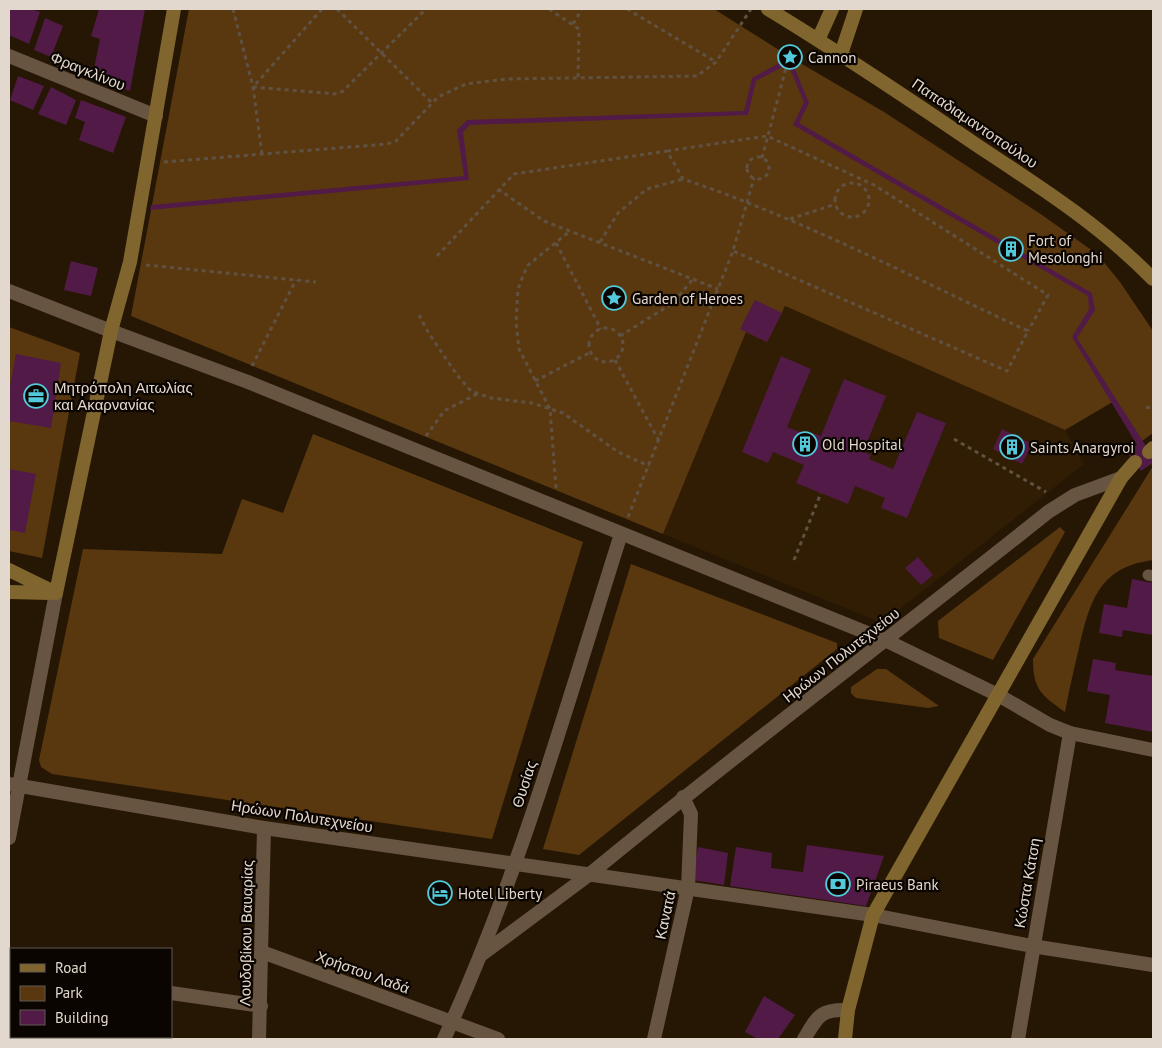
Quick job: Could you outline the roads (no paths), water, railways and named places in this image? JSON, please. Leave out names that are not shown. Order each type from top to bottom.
[{"type":"main road","points":[[56,593],[111,331],[130,262],[149,162],[174,9]]},
{"type":"main road","name":"Παπαδιαμαντοπούλου","points":[[768,9],[841,54],[1081,214],[1127,252],[1153,279]]},
{"type":"main road","points":[[818,40],[832,9]]},
{"type":"main road","points":[[841,54],[856,9]]},
{"type":"main road","points":[[845,1039],[848,1010],[873,915],[1121,478],[1134,462]]},
{"type":"main road","points":[[9,570],[56,593]]},
{"type":"main road","points":[[9,592],[56,593]]},
{"type":"street","name":"Φραγκλίνου","points":[[9,56],[156,116]]},
{"type":"street","points":[[9,291],[248,382],[887,641],[998,695],[1035,718],[1070,733],[1153,750]]},
{"type":"street","name":"Ηρώων Πολυτεχνείου","points":[[590,874],[683,797],[887,641],[1058,506],[1092,487],[1121,478]]},
{"type":"street","name":"Θυσίας","points":[[444,1039],[481,955],[516,864],[621,534]]},
{"type":"street","points":[[9,838],[14,786],[56,593]]},
{"type":"street","name":"Κώστα Κάτση","points":[[1018,1039],[1032,946],[1070,733]]},
{"type":"street","name":"Ηρώων Πολυτεχνείου","points":[[14,786],[264,828],[873,915],[1032,946],[1153,965]]},
{"type":"street","name":"Κανατά","points":[[654,1039],[688,888],[691,814],[683,797]]},
{"type":"street","name":"Λουδοβίκου Βαυαρίας","points":[[259,1039],[264,828]]},
{"type":"street","points":[[481,955],[590,874]]},
{"type":"street","name":"Χρήστου Λαδά","points":[[262,952],[498,1039]]},
{"type":"street","points":[[172,993],[261,1006]]},
{"type":"street","points":[[804,1039],[822,1013],[834,1010],[848,1010]]},
{"type":"place","name":"Cannon","points":[[790,57]]},
{"type":"place","name":"Fort of Mesolonghi","points":[[1011,249]]},
{"type":"place","name":"Garden of Heroes","points":[[614,298]]},
{"type":"place","name":"Μητρόπολη Αιτωλίας και Ακαρνανίας","points":[[36,396]]},
{"type":"place","name":"Old Hospital","points":[[805,444]]},
{"type":"place","name":"Saints Anargyroi","points":[[1012,447]]},
{"type":"place","name":"Piraeus Bank","points":[[838,884]]},
{"type":"place","name":"Hotel Liberty","points":[[440,893]]}]
